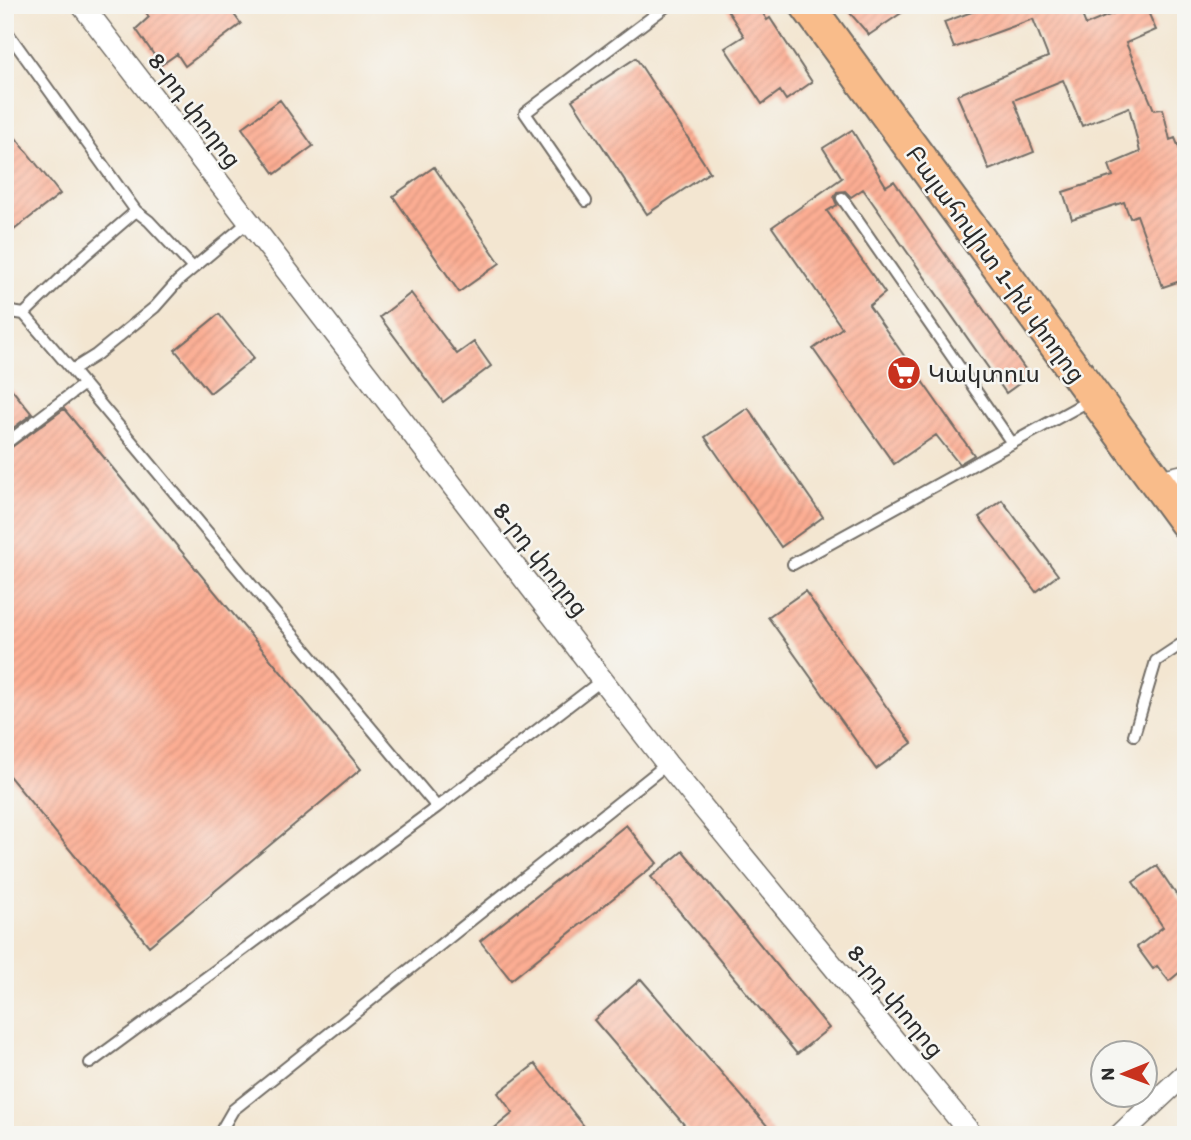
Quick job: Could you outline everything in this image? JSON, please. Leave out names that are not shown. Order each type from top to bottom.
[{"type":"main road","name":"Բալահովիտ 1-ին փողոց","points":[[807,5],[1094,398],[1171,478],[1186,522]]},
{"type":"street","name":"8-րդ փողոց","points":[[82,5],[247,223],[667,764],[972,1135]]},
{"type":"street","points":[[1120,1135],[1186,1073]]},
{"type":"lane","points":[[586,201],[525,113],[668,5]]},
{"type":"lane","points":[[5,29],[136,211],[149,221],[193,268]]},
{"type":"lane","points":[[842,198],[1012,443]]},
{"type":"lane","points":[[24,314],[85,255],[136,211]]},
{"type":"lane","points":[[72,370],[96,355],[155,307],[178,281],[247,223]]},
{"type":"lane","points":[[5,312],[24,314],[437,807]]},
{"type":"lane","points":[[5,444],[84,384]]},
{"type":"lane","points":[[793,564],[1094,398]]},
{"type":"lane","points":[[1134,735],[1156,662],[1186,641]]},
{"type":"lane","points":[[90,1063],[437,807],[602,680]]},
{"type":"lane","points":[[222,1135],[222,1129],[233,1110],[667,764]]},
{"type":"building","points":[[141,5],[227,5],[241,24],[185,66],[177,54],[161,65],[136,29],[149,17]]},
{"type":"building","points":[[724,5],[758,5],[767,20],[770,18],[812,82],[786,100],[780,91],[762,104],[725,48],[744,36]]},
{"type":"building","points":[[843,5],[913,5],[869,35]]},
{"type":"building","points":[[991,5],[1078,5],[1086,25],[1133,5],[1145,5],[1156,30],[1126,43],[1154,110],[1163,109],[1170,140],[1175,138],[1186,164],[1186,279],[1163,287],[1137,215],[1130,218],[1124,202],[1072,219],[1063,192],[1113,176],[1109,165],[1140,152],[1129,107],[1082,126],[1063,80],[1014,100],[1034,152],[989,170],[957,95],[1048,57],[1033,19],[954,48],[944,22]]},
{"type":"building","points":[[636,58],[710,172],[647,214],[572,100]]},
{"type":"building","points":[[280,100],[313,146],[275,174],[242,128]]},
{"type":"building","points":[[5,124],[60,194],[5,237]]},
{"type":"building","points":[[852,130],[886,186],[894,181],[1030,376],[1006,393],[863,189],[851,197],[845,191],[837,192],[834,198],[837,205],[827,211],[885,293],[869,306],[974,455],[959,464],[936,435],[894,464],[813,349],[842,328],[772,227],[842,178],[823,148]]},
{"type":"building","points":[[434,167],[500,263],[459,292],[393,196]]},
{"type":"building","points":[[411,293],[457,354],[474,342],[491,366],[443,402],[380,317]]},
{"type":"building","points":[[219,314],[254,358],[210,393],[175,350]]},
{"type":"building","points":[[5,381],[32,414],[5,434]]},
{"type":"building","points":[[748,408],[823,517],[781,547],[705,437]]},
{"type":"building","points":[[64,409],[361,769],[149,946],[5,771],[5,452]]},
{"type":"building","points":[[1002,500],[1058,575],[1036,592],[979,517]]},
{"type":"building","points":[[805,591],[912,743],[876,769],[768,617]]},
{"type":"building","points":[[626,825],[657,863],[511,980],[480,941]]},
{"type":"building","points":[[683,851],[829,1028],[797,1054],[651,877]]},
{"type":"building","points":[[1157,866],[1186,909],[1186,967],[1169,981],[1157,966],[1153,969],[1137,947],[1163,927],[1133,882]]},
{"type":"building","points":[[641,979],[775,1135],[693,1135],[594,1020]]},
{"type":"building","points":[[535,1064],[591,1135],[486,1135],[513,1113],[498,1093]]},
{"type":"place","name":"Կակտուս","points":[[904,373]]}]
